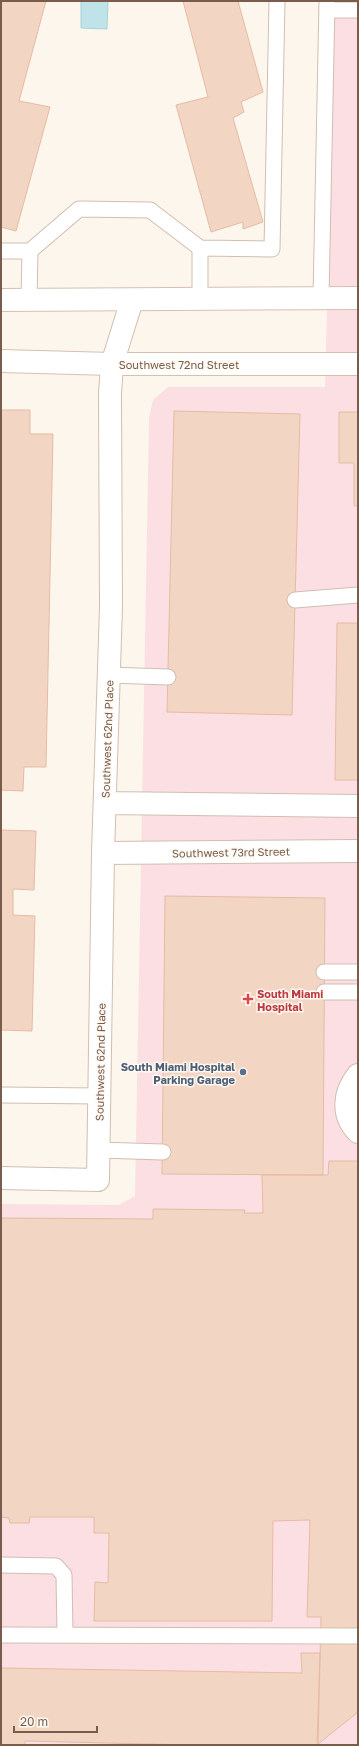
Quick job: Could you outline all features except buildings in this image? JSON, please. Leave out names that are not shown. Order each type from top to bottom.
[{"type":"street","points":[[1,300],[358,298]]},
{"type":"street","name":"Southwest 62nd Place","points":[[1,1178],[98,1180],[105,803],[111,606],[110,409],[112,364],[132,300]]},
{"type":"street","name":"Southwest 72nd Street","points":[[1,361],[112,364],[358,364]]},
{"type":"street","points":[[105,803],[358,806]]},
{"type":"street","name":"Southwest 73rd Street","points":[[104,853],[358,851]]},
{"type":"street","points":[[358,1075],[349,1088],[346,1102],[348,1117],[358,1132]]},
{"type":"lane","points":[[1,251],[30,251],[79,209],[150,210],[200,248],[272,249],[277,1]]},
{"type":"lane","points":[[321,298],[327,6],[358,10]]},
{"type":"lane","points":[[200,248],[200,299]]},
{"type":"lane","points":[[29,300],[30,251]]},
{"type":"lane","points":[[295,600],[358,595]]},
{"type":"lane","points":[[109,675],[168,677]]},
{"type":"lane","points":[[324,972],[358,972]]},
{"type":"lane","points":[[324,992],[358,992]]},
{"type":"lane","points":[[1,1095],[100,1096]]},
{"type":"lane","points":[[98,1150],[163,1152]]},
{"type":"lane","points":[[1,1565],[56,1566],[64,1575],[65,1635]]},
{"type":"lane","points":[[1,1635],[358,1636]]},
{"type":"shaded area","name":"South Miami Hospital","points":[[335,1],[358,1],[358,1743],[355,1745],[1,1745],[1,1204],[119,1205],[135,1196],[149,418],[153,400],[168,387],[325,387]]},
{"type":"water","points":[[81,1],[108,1],[107,29],[81,28]]},
{"type":"place","name":"South Miami Hospital","points":[[248,999]]},
{"type":"place","name":"South Miami Hospital Parking Garage","points":[[243,1072]]}]
